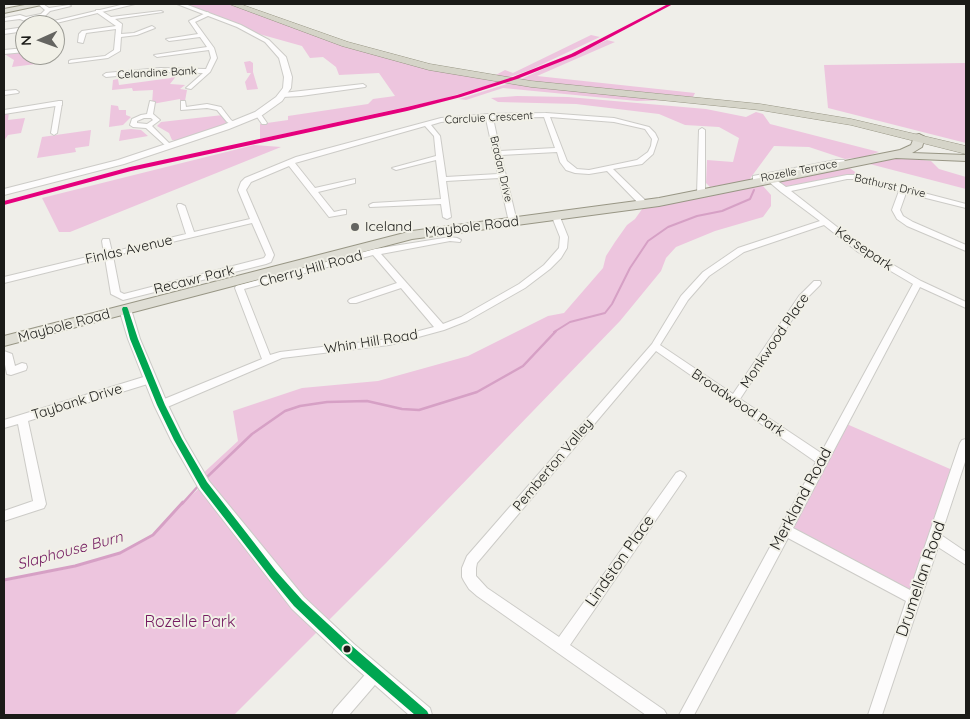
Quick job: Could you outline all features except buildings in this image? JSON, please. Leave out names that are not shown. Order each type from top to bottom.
[{"type":"highway","points":[[233,4],[368,51],[460,73],[559,87],[760,107],[851,122],[919,137],[966,150]]},
{"type":"main road","points":[[4,11],[41,4]]},
{"type":"main road","name":"Maybole Road","points":[[4,342],[322,257],[412,235],[645,205],[888,156],[916,147],[919,137]]},
{"type":"main road","name":"Maybole Road","points":[[888,156],[966,158]]},
{"type":"street","points":[[41,4],[48,10]]},
{"type":"street","points":[[65,19],[132,4]]},
{"type":"street","points":[[4,192],[121,162],[234,124],[258,114],[283,95],[287,88],[288,77],[284,61],[276,49],[258,34],[180,4]]},
{"type":"street","points":[[4,20],[43,16],[48,10],[69,6]]},
{"type":"street","points":[[71,62],[112,56],[117,51],[117,22],[98,11]]},
{"type":"street","points":[[111,18],[160,12]]},
{"type":"street","points":[[189,88],[208,70],[214,57],[211,48],[192,21],[208,14]]},
{"type":"street","points":[[81,42],[84,32],[118,27]]},
{"type":"street","points":[[118,36],[135,34],[152,28]]},
{"type":"street","points":[[169,39],[202,35]]},
{"type":"street","name":"Celandine Bank","points":[[157,55],[211,48]]},
{"type":"street","points":[[141,62],[141,71]]},
{"type":"street","name":"Celandine Bank","points":[[106,76],[141,71],[208,70]]},
{"type":"street","points":[[283,95],[363,86]]},
{"type":"street","points":[[4,94],[16,92]]},
{"type":"street","points":[[150,116],[152,102]]},
{"type":"street","points":[[4,112],[59,103],[54,133]]},
{"type":"street","points":[[183,106],[217,107],[234,124]]},
{"type":"street","points":[[258,114],[264,123]]},
{"type":"street","points":[[546,115],[569,168],[575,171],[589,172],[608,168],[645,205]]},
{"type":"street","name":"Carcluie Crescent","points":[[255,220],[242,190],[248,180],[290,162],[426,123],[456,118],[546,115],[591,117],[626,122],[647,128],[653,134],[655,139],[654,146],[646,158],[630,164],[608,168]]},
{"type":"street","points":[[150,116],[155,117],[157,120],[148,126],[137,126],[132,123],[139,117],[150,116]]},
{"type":"street","name":"Bradan Drive","points":[[489,116],[513,222]]},
{"type":"street","points":[[426,123],[437,136],[446,217]]},
{"type":"street","points":[[148,126],[169,146]]},
{"type":"street","points":[[701,194],[702,130]]},
{"type":"street","points":[[497,153],[560,150]]},
{"type":"street","points":[[396,168],[439,157]]},
{"type":"street","points":[[290,162],[332,215],[343,212]]},
{"type":"street","points":[[442,179],[503,176]]},
{"type":"street","name":"Bathurst Drive","points":[[784,190],[847,177],[864,178],[966,206]]},
{"type":"street","name":"Kersepark","points":[[765,180],[784,190],[861,250],[918,283],[966,305]]},
{"type":"street","points":[[314,191],[352,181]]},
{"type":"street","points":[[904,189],[896,210],[900,217],[910,224],[966,248]]},
{"type":"street","points":[[372,205],[445,201]]},
{"type":"street","points":[[181,206],[191,236]]},
{"type":"street","name":"Whin Hill Road","points":[[161,405],[280,355],[389,342],[441,328],[464,319],[497,301],[547,267],[558,256],[563,248],[564,237],[556,217]]},
{"type":"street","name":"Finlas Avenue","points":[[4,280],[255,220]]},
{"type":"street","name":"Recawr Park","points":[[108,255],[116,294],[118,296],[130,296],[268,260],[270,254],[255,220]]},
{"type":"street","name":"Pemberton Valley","points":[[659,715],[482,592],[469,577],[469,568],[472,560],[654,346],[693,287],[720,263],[741,250],[825,222]]},
{"type":"street","name":"Cherry Hill Road","points":[[267,359],[239,288],[376,252],[450,239],[457,240]]},
{"type":"street","points":[[106,241],[108,255]]},
{"type":"street","points":[[376,252],[401,285],[441,328]]},
{"type":"street","points":[[4,272],[4,280]]},
{"type":"street","name":"Monkwood Place","points":[[734,400],[802,298],[817,283]]},
{"type":"street","name":"Merkland Road","points":[[686,715],[918,283]]},
{"type":"street","points":[[353,301],[401,285]]},
{"type":"street","points":[[125,309],[134,339],[161,405],[178,440],[202,481],[273,574],[298,603],[423,715]]},
{"type":"street","name":"Broadwood Park","points":[[654,346],[822,460]]},
{"type":"street","points":[[4,354],[8,356],[11,371],[22,368]]},
{"type":"street","name":"Taybank Drive","points":[[4,424],[150,379]]},
{"type":"street","points":[[4,516],[40,504],[22,418]]},
{"type":"street","name":"Drumellan Road","points":[[875,715],[966,443]]},
{"type":"street","name":"Lindston Place","points":[[560,647],[680,476]]},
{"type":"street","points":[[784,530],[915,598]]},
{"type":"street","points":[[935,538],[966,559]]},
{"type":"street","points":[[339,715],[375,674]]},
{"type":"green space","points":[[180,4],[233,4],[345,44],[500,82],[438,100],[260,139],[260,124],[288,120],[288,116],[368,104],[373,99],[395,96],[379,73],[339,75],[336,67],[323,57],[310,58],[302,46],[252,32]]},
{"type":"green space","points":[[591,35],[600,37],[530,70],[507,78],[494,76],[505,70],[513,73]]},
{"type":"green space","points":[[607,40],[615,42],[537,76],[695,93],[693,97],[519,80]]},
{"type":"green space","points":[[15,51],[15,65],[28,65],[12,67],[14,60],[6,55],[8,52]]},
{"type":"green space","points":[[250,61],[253,63],[253,72],[258,89],[247,90],[245,82],[251,73],[247,73],[244,62]]},
{"type":"green space","points":[[966,63],[966,143],[828,108],[824,65]]},
{"type":"green space","points":[[171,70],[181,70],[170,84],[185,85],[180,89],[187,90],[185,101],[180,102],[180,99],[152,104],[153,90],[133,91],[132,88],[112,90],[113,80],[118,79],[119,85],[171,78]]},
{"type":"green space","points":[[510,83],[670,100],[637,101],[503,88],[466,100],[459,99]]},
{"type":"green space","points":[[517,96],[568,97],[706,109],[746,117],[756,112],[763,114],[770,124],[879,152],[864,157],[845,159],[809,147],[774,146],[749,180],[710,187],[706,183],[707,160],[733,162],[739,138],[719,127],[685,125],[659,114],[576,104],[498,102],[491,98]]},
{"type":"green space","points":[[111,105],[118,106],[119,110],[126,110],[126,115],[131,117],[123,125],[109,127]]},
{"type":"green space","points":[[9,112],[8,120],[25,118],[21,133],[8,135],[4,141],[4,114]]},
{"type":"green space","points":[[223,115],[227,124],[177,141],[172,140],[169,133],[157,126],[161,122]]},
{"type":"green space","points":[[91,130],[89,146],[75,148],[76,152],[37,158],[42,137]]},
{"type":"green space","points":[[121,130],[141,130],[148,136],[119,141]]},
{"type":"green space","points":[[254,145],[281,147],[70,232],[59,232],[42,198]]},
{"type":"green space","points":[[888,156],[931,161],[939,169],[966,177],[966,189],[862,162]]},
{"type":"green space","points":[[845,165],[864,178],[847,177],[784,190],[771,179]]},
{"type":"green space","name":"Rozelle Park","points":[[771,179],[763,186],[771,195],[771,206],[763,217],[715,231],[676,247],[666,258],[661,271],[620,321],[386,563],[234,715],[4,715],[4,581],[75,567],[120,554],[154,536],[179,506],[202,486],[272,574],[199,477],[238,441],[233,411],[302,388],[378,381],[468,356],[548,316],[564,313],[603,268],[606,256],[615,242],[645,205]]},
{"type":"green space","points":[[842,422],[957,472],[915,599],[785,530]]},
{"type":"waterway","name":"Slaphouse Burn","points":[[554,332],[570,322],[605,313],[612,304],[630,268],[648,241],[668,227],[697,216],[722,211],[750,199],[754,190]]},
{"type":"waterway","name":"Slaphouse Burn","points":[[205,479],[252,434],[285,411],[300,406],[327,402],[367,401],[402,409],[419,410],[477,392],[523,366],[556,331]]},
{"type":"waterway","name":"Slaphouse Burn","points":[[182,504],[200,484]]},
{"type":"waterway","name":"Slaphouse Burn","points":[[4,580],[75,566],[120,553],[153,535],[183,502]]},
{"type":"transit line","points":[[4,203],[130,169],[459,96],[515,78],[573,55],[671,4]]},
{"type":"transit line","points":[[125,309],[134,339],[161,405],[178,440],[204,485],[298,603],[348,650],[423,715]]},
{"type":"place","name":"Iceland","points":[[355,227]]}]
